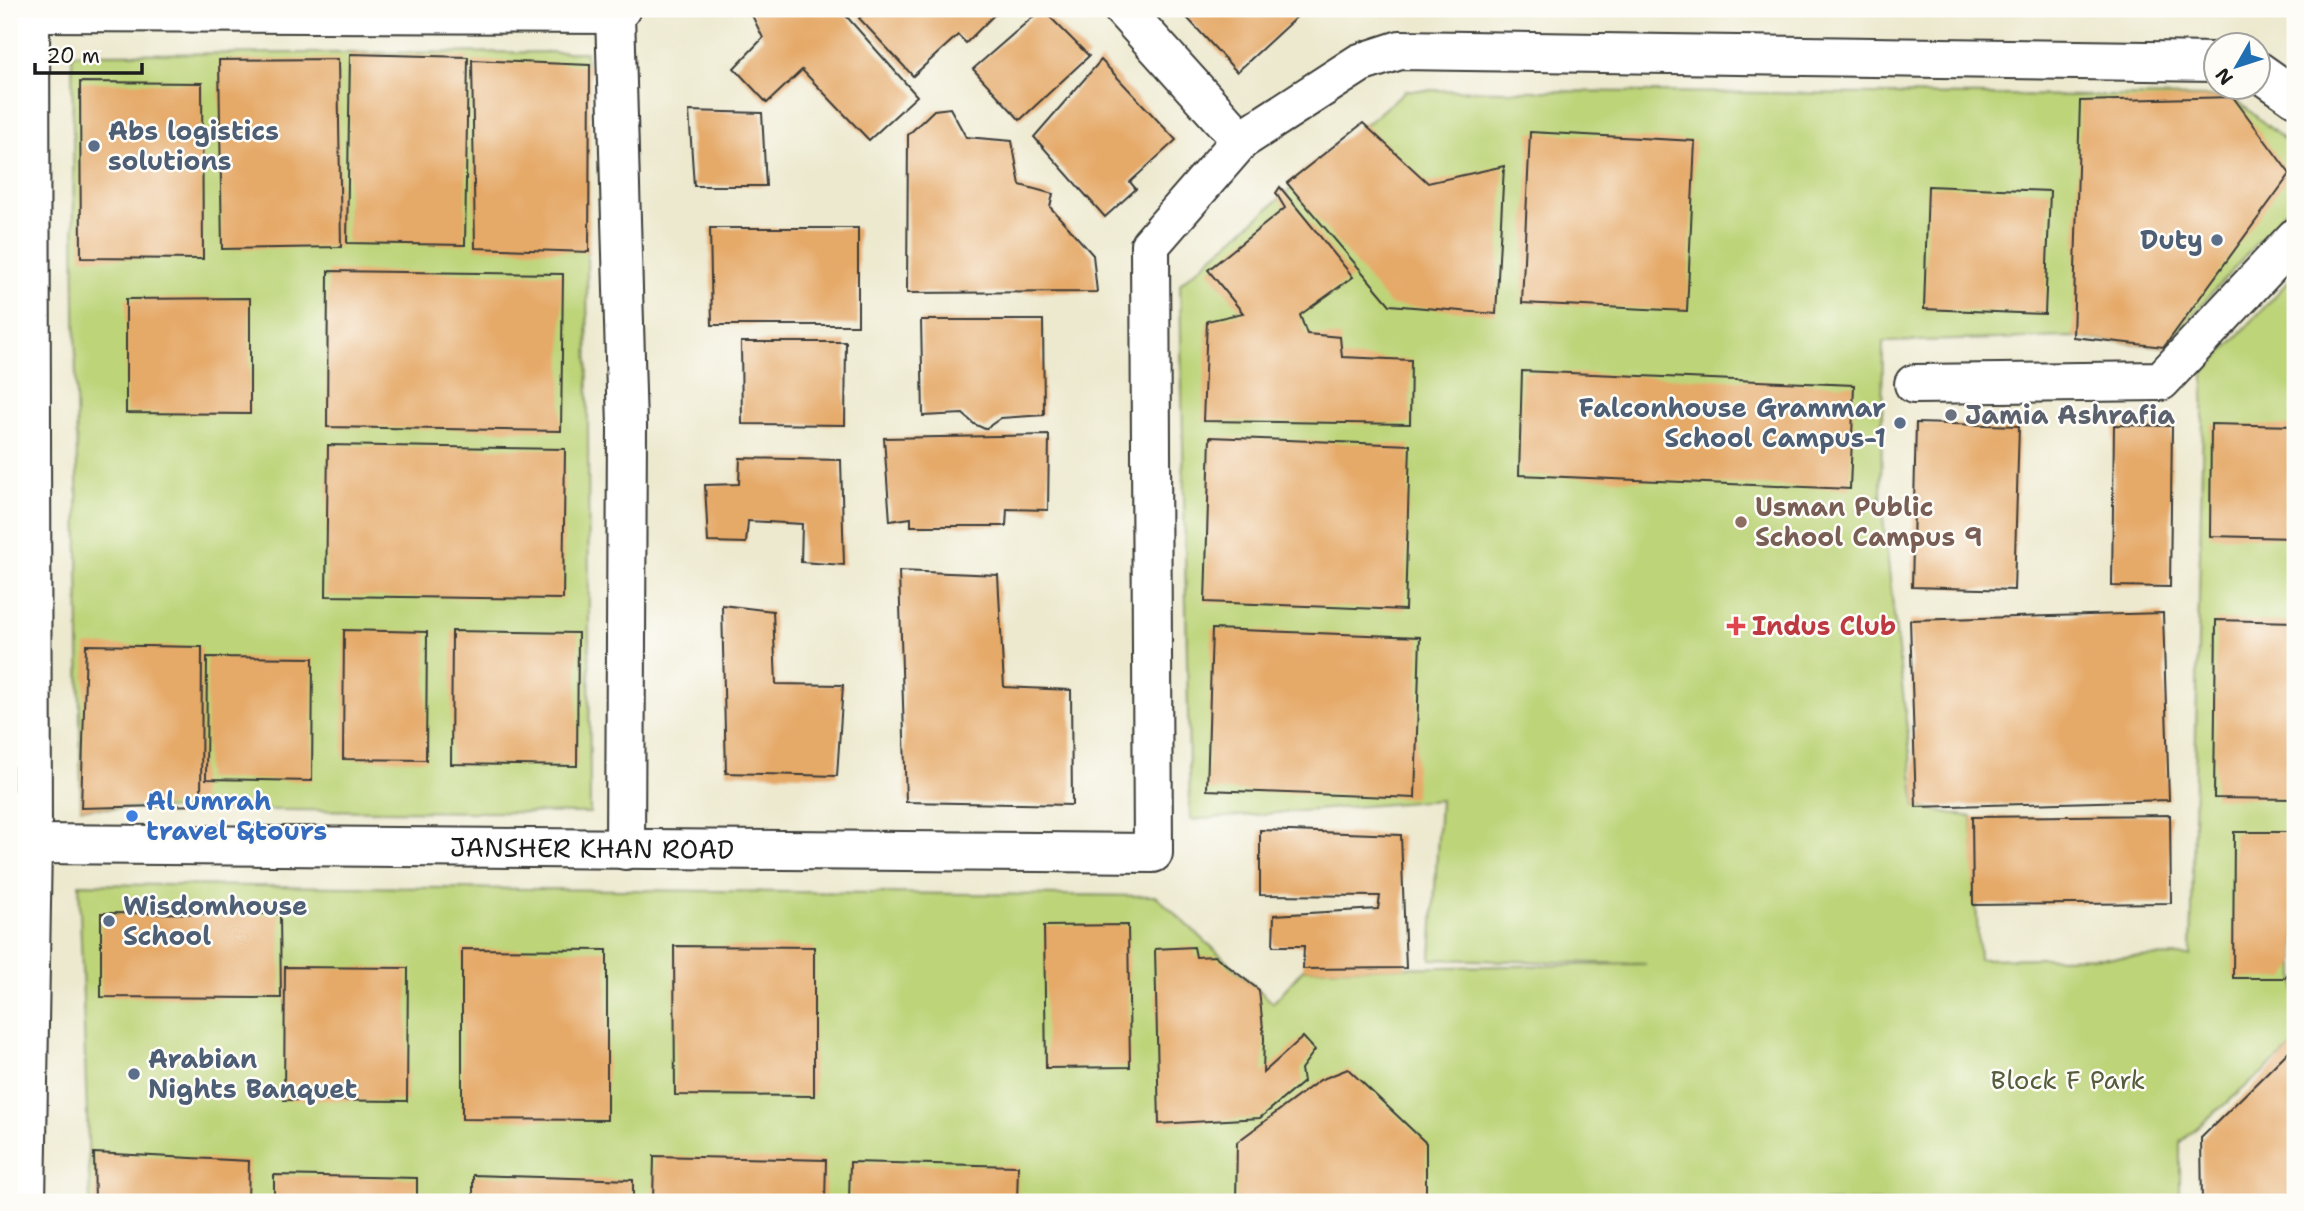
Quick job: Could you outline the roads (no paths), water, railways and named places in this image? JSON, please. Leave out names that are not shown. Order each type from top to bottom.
[{"type":"street","points":[[1124,9],[1241,140],[1360,62],[1400,50],[2202,62]]},
{"type":"street","points":[[26,1202],[32,844],[20,563],[29,10],[618,12],[627,426],[625,850]]},
{"type":"street","points":[[2272,80],[2295,97]]},
{"type":"street","name":"JANSHER KHAN ROAD","points":[[32,844],[1153,853],[1150,245],[1241,140]]},
{"type":"street","points":[[1914,384],[2161,381],[2295,238]]},
{"type":"place","name":"Abs logistics solutions","points":[[94,146]]},
{"type":"place","name":"Duty","points":[[2217,240]]},
{"type":"place","name":"Jamia Ashrafia","points":[[1951,415]]},
{"type":"place","name":"Falconhouse Grammar School Campus-1","points":[[1900,423]]},
{"type":"place","name":"Usman Public School Campus 9","points":[[1741,522]]},
{"type":"place","name":"Indus Club","points":[[1736,626]]},
{"type":"place","name":"Al umrah travel &tours","points":[[132,816]]},
{"type":"place","name":"Wisdomhouse School","points":[[109,921]]},
{"type":"place","name":"Arabian Nights Banquet","points":[[134,1074]]},
{"type":"park label","name":"Block F Park","points":[[2068,1080]]}]
